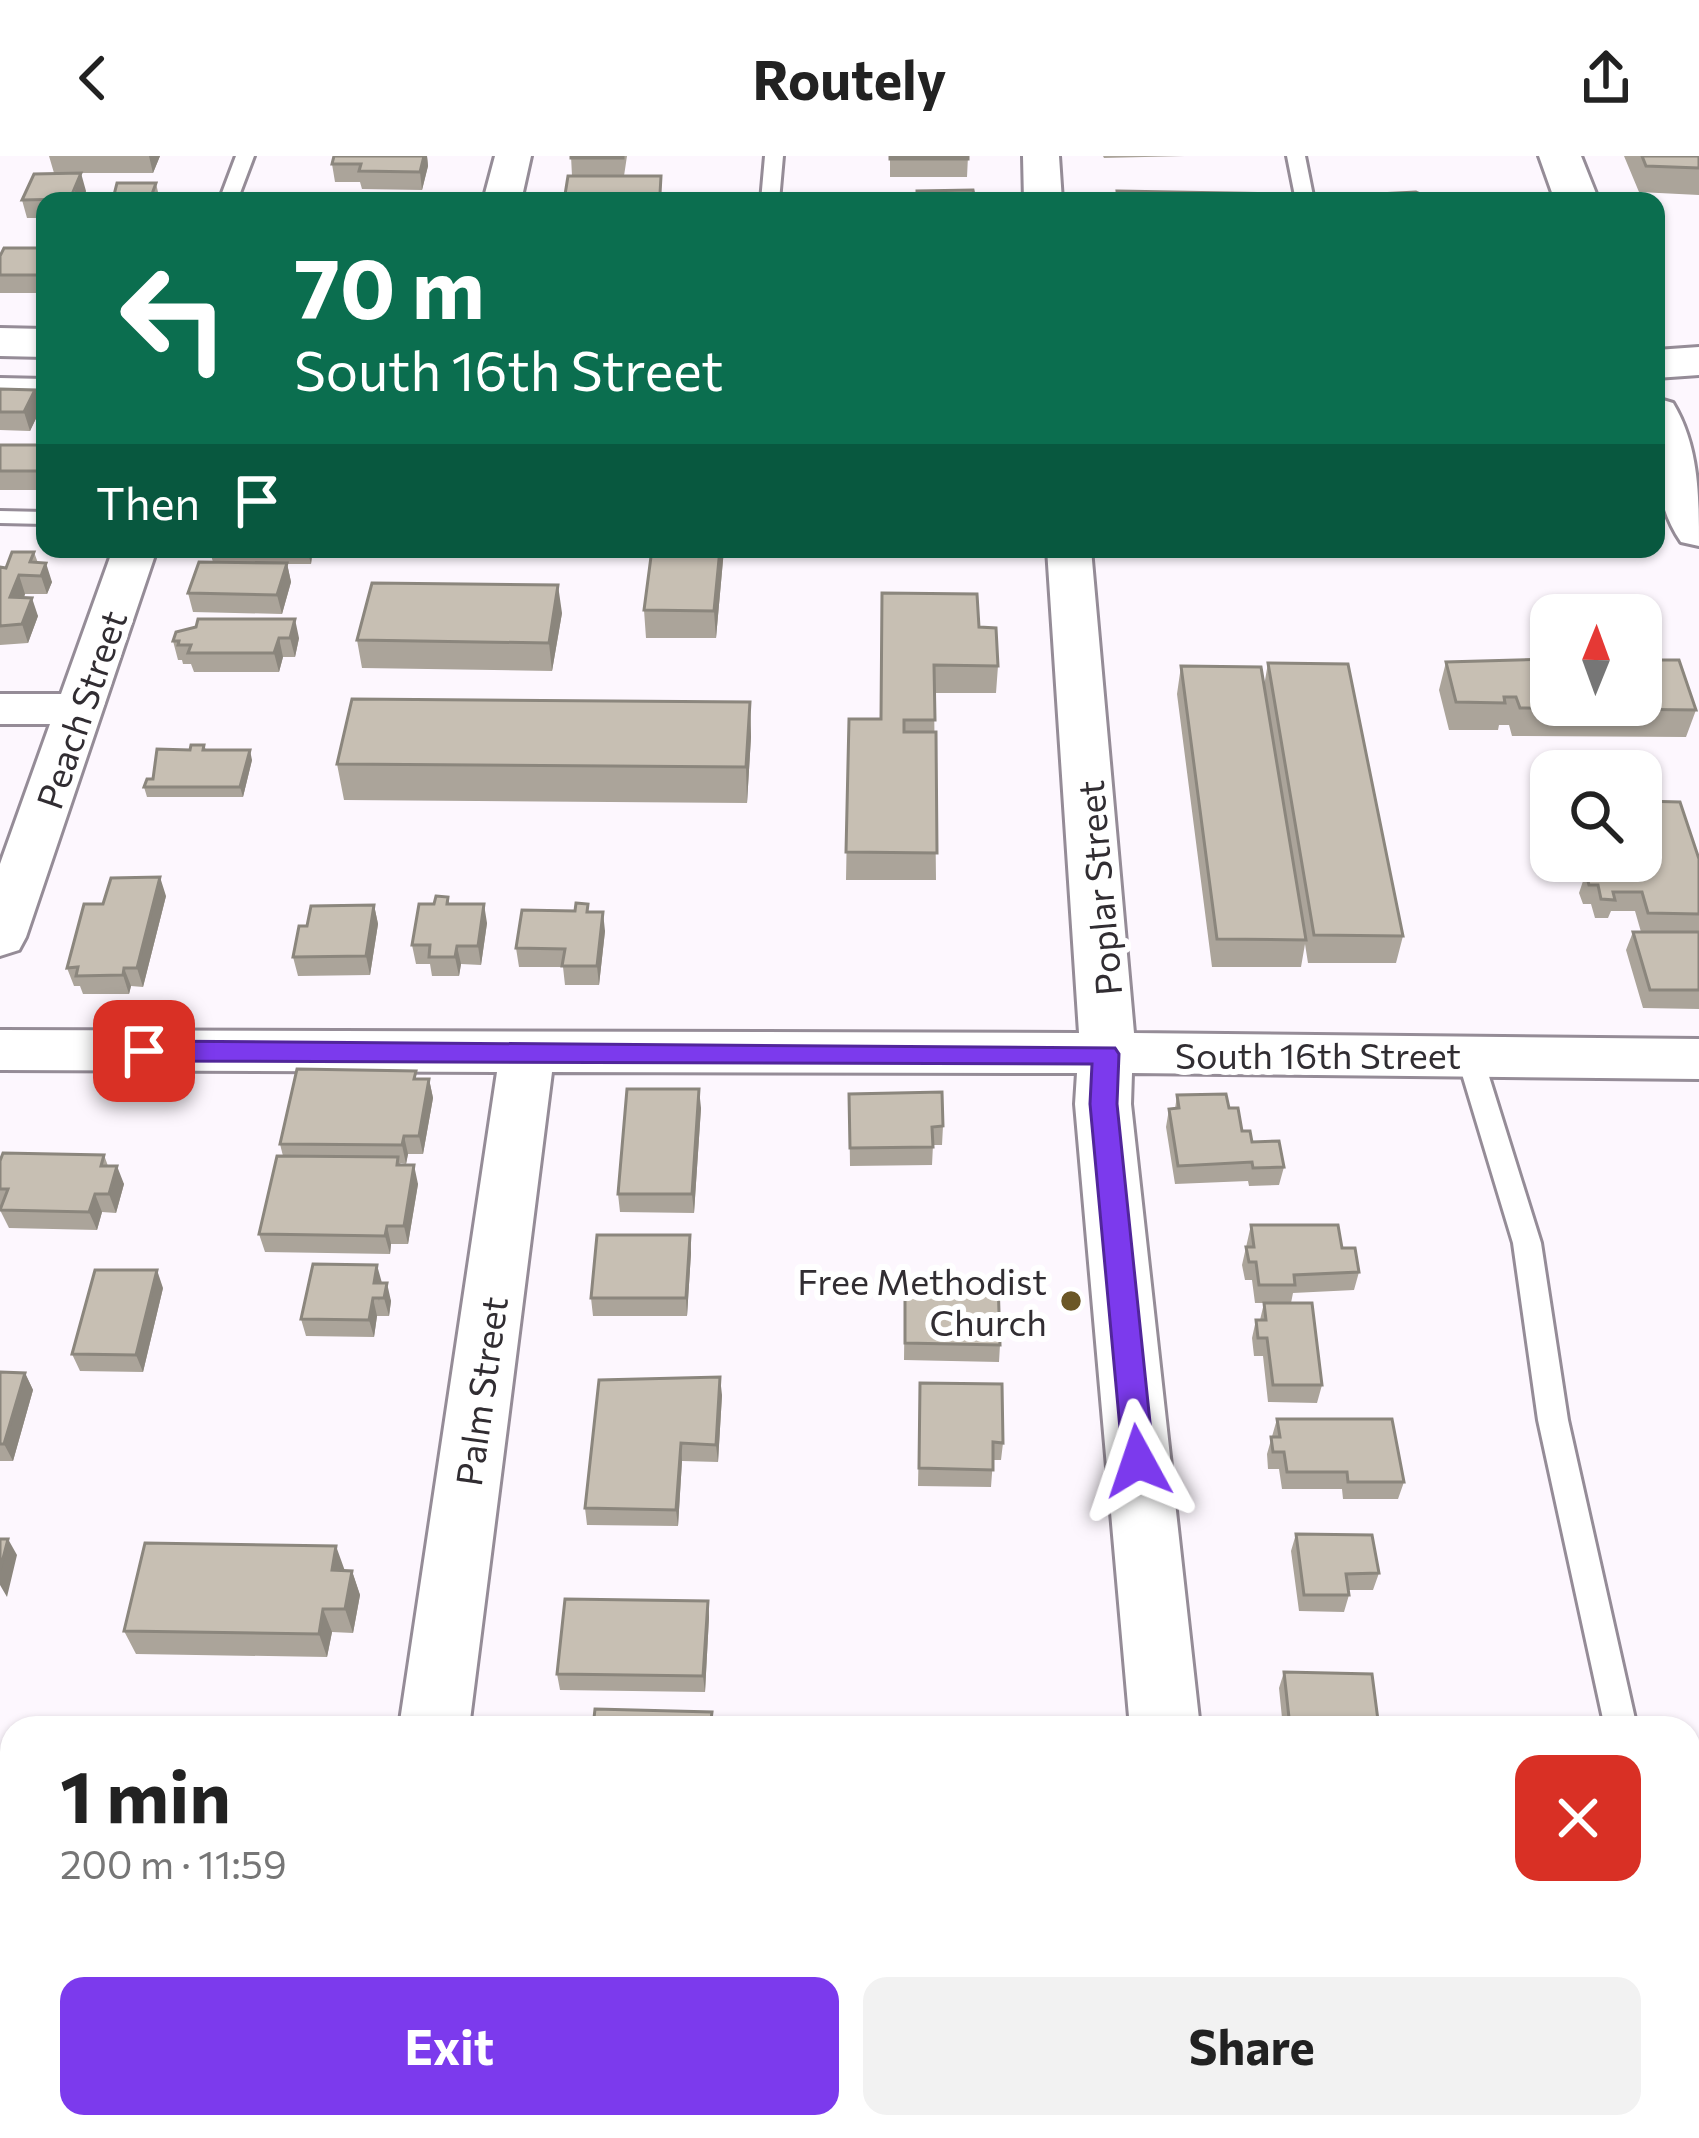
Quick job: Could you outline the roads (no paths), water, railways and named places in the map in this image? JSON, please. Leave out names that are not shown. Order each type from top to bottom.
[{"type":"street","points":[[504,192],[513,156]]},
{"type":"street","points":[[1041,156],[1043,192]]},
{"type":"street","points":[[1560,156],[1574,192]]},
{"type":"street","points":[[0,342],[36,343]]},
{"type":"street","points":[[1665,364],[1699,362]]},
{"type":"street","points":[[1665,442],[1689,520]]},
{"type":"street","name":"Peach Street","points":[[1,931],[132,558]]},
{"type":"street","name":"Poplar Street","points":[[1070,558],[1108,1008],[1103,1104],[1165,1716]]},
{"type":"street","points":[[0,709],[80,709]]},
{"type":"street","name":"South 16th Street","points":[[0,1050],[1469,1054],[1699,1059]]},
{"type":"street","name":"Palm Street","points":[[436,1716],[527,1053]]},
{"type":"lane","points":[[231,192],[245,156]]},
{"type":"lane","points":[[771,192],[774,156]]},
{"type":"lane","points":[[1296,156],[1303,192]]},
{"type":"lane","points":[[0,385],[36,385]]},
{"type":"lane","points":[[0,517],[36,518]]},
{"type":"lane","points":[[1469,1054],[1527,1244],[1553,1420],[1619,1716]]},
{"type":"place","name":"Free Methodist Church","points":[[1071,1301]]}]
